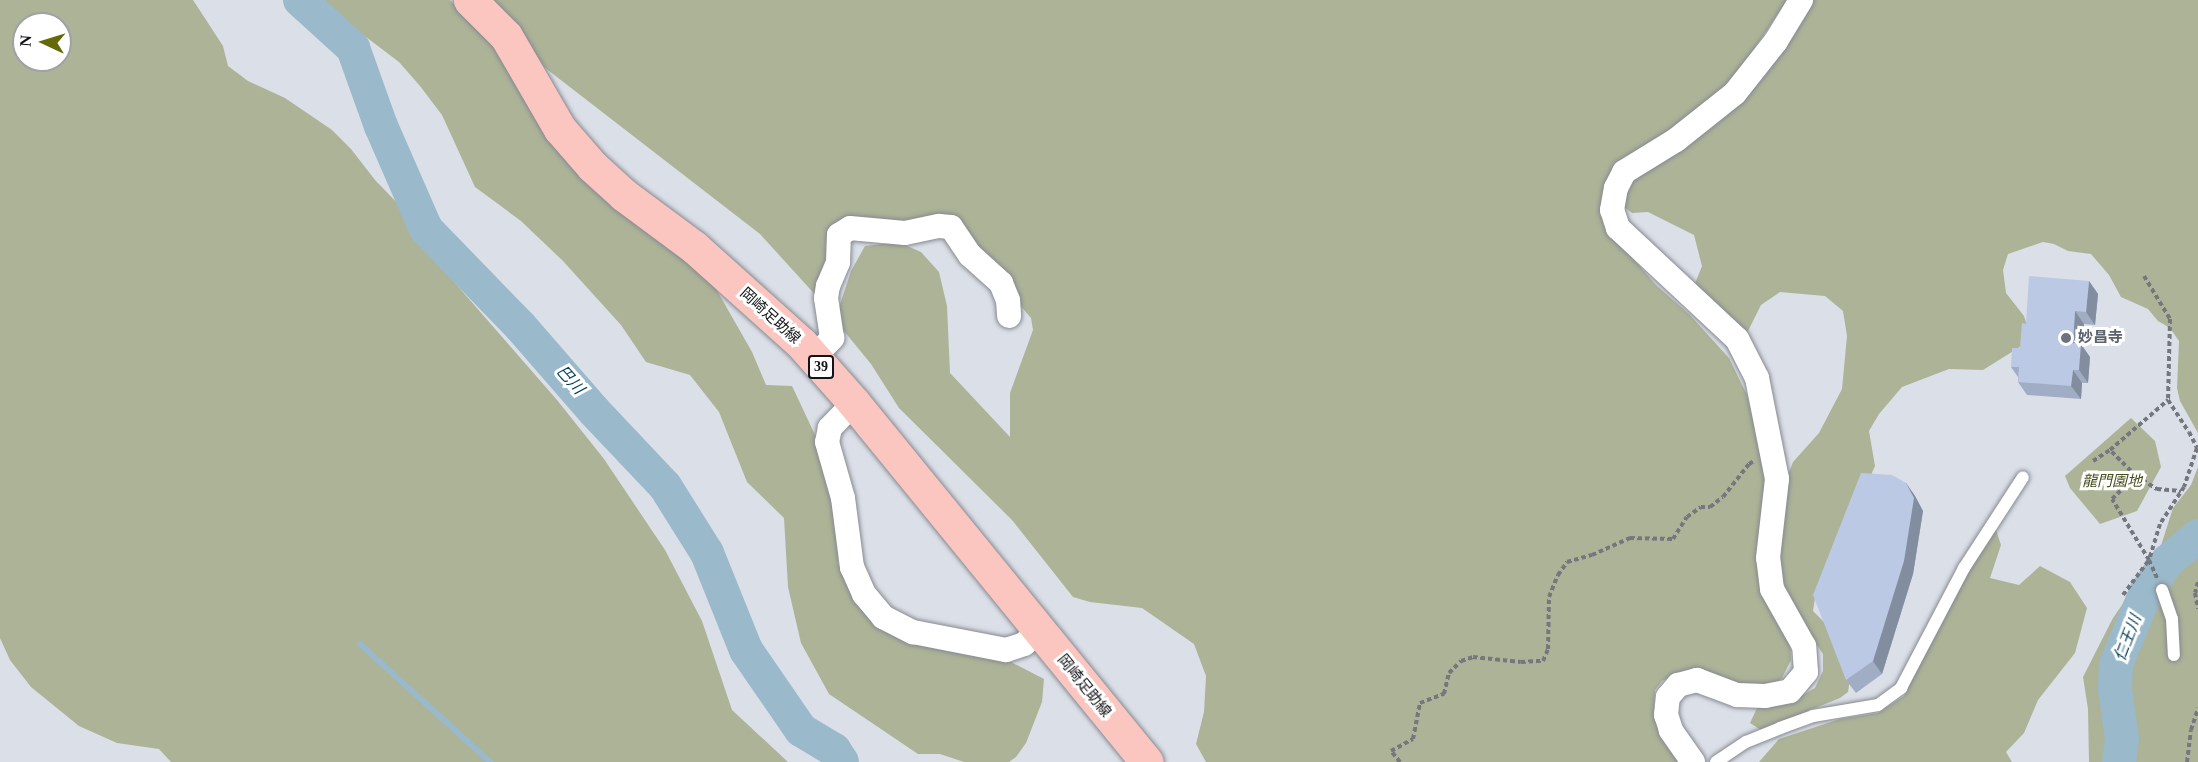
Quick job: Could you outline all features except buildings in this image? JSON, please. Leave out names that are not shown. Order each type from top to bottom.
[{"type":"main road","name":"岡崎足助線","points":[[470,0],[506,36],[560,129],[592,166],[624,195],[694,247],[813,358],[854,403],[1147,762]]},
{"type":"street","points":[[1693,762],[1671,730],[1666,715],[1668,697],[1678,684],[1697,680],[1737,695],[1765,696],[1790,691],[1806,672],[1804,646],[1772,589],[1768,558],[1776,510],[1777,479],[1757,378],[1737,339],[1617,228],[1612,210],[1616,188],[1624,172],[1676,140],[1734,93],[1776,41],[1801,0]]},
{"type":"street","points":[[813,358],[832,338],[826,298],[828,286],[838,262],[839,235],[850,228],[905,233],[939,226],[951,227],[970,255],[1001,283],[1008,300],[1009,316]]},
{"type":"street","points":[[854,403],[830,428],[826,442],[843,498],[852,567],[864,594],[883,617],[913,632],[1006,650],[1024,644],[1039,630]]},
{"type":"lane","points":[[1716,762],[1746,742],[1780,728],[1813,716],[1878,705],[1901,688],[1964,568],[2023,477]]},
{"type":"lane","points":[[2162,590],[2172,619],[2174,655]]},
{"type":"path","points":[[2123,595],[2149,560],[2160,524],[2181,491],[2197,448],[2168,400],[2170,319],[2144,276]]},
{"type":"path","points":[[2093,461],[2110,450],[2168,400]]},
{"type":"path","points":[[2110,450],[2136,476],[2157,489],[2181,491]]},
{"type":"path","points":[[1400,762],[1391,751],[1413,739],[1420,703],[1444,694],[1449,672],[1461,661],[1473,657],[1521,662],[1543,661],[1548,649],[1549,597],[1558,575],[1567,562],[1592,555],[1630,538],[1672,540],[1687,517],[1701,507],[1710,507],[1723,498],[1749,464],[1772,451]]},
{"type":"path","points":[[2136,476],[2112,499],[2152,566]]},
{"type":"path","points":[[2198,582],[2195,592],[2198,609]]},
{"type":"path","points":[[2187,762],[2191,730],[2198,708]]},
{"type":"green space","points":[[0,0],[193,0],[223,46],[228,66],[248,81],[285,98],[332,130],[351,149],[375,180],[404,210],[435,260],[557,400],[604,459],[665,550],[702,621],[732,710],[788,762],[171,762],[159,749],[117,743],[79,726],[31,687],[10,660],[0,638]]},
{"type":"green space","points":[[325,0],[450,0],[711,280],[752,352],[766,385],[792,386],[816,437],[833,490],[839,546],[838,563],[854,602],[879,627],[1009,661],[1044,679],[1042,702],[1026,743],[1016,757],[1009,762],[964,762],[940,754],[918,754],[829,694],[801,643],[788,587],[784,518],[747,482],[719,412],[690,375],[646,362],[621,325],[563,261],[521,221],[475,187],[442,115],[420,86],[399,62],[337,15]]},
{"type":"green space","points":[[482,0],[1788,0],[1732,80],[1605,196],[1603,224],[1656,285],[1689,314],[1729,358],[1747,395],[1768,482],[1790,641],[1791,660],[1782,678],[1771,688],[1677,674],[1662,681],[1655,690],[1654,705],[1657,723],[1682,762],[1206,762],[1196,744],[1204,712],[1206,676],[1194,644],[1142,608],[1090,602],[1073,597],[1012,520],[899,408],[871,364],[835,320],[851,271],[865,246],[898,242],[921,252],[939,272],[947,306],[950,373],[1010,437],[1010,393],[1033,330],[1031,318],[982,261],[964,228],[854,223],[820,300],[760,234],[544,67],[528,43]]},
{"type":"green space","points":[[1809,0],[2198,0],[2198,433],[2180,401],[2177,388],[2179,341],[2170,328],[2158,321],[2148,309],[2121,297],[2109,275],[2091,254],[2068,251],[2054,244],[2043,242],[2008,254],[2003,270],[2006,293],[2024,316],[2028,328],[2023,345],[1983,370],[1949,369],[1902,387],[1879,414],[1869,431],[1875,466],[1815,598],[1813,611],[1836,634],[1851,672],[1848,692],[1840,698],[1761,730],[1750,723],[1758,706],[1796,699],[1815,688],[1823,671],[1823,654],[1781,591],[1775,557],[1786,480],[1793,462],[1819,433],[1842,389],[1847,336],[1843,311],[1825,296],[1780,292],[1761,305],[1745,337],[1694,286],[1702,266],[1694,235],[1648,212],[1632,213],[1623,206],[1631,179],[1679,146]]},
{"type":"green space","name":"龍門園地","points":[[2131,418],[2155,441],[2161,467],[2137,511],[2100,524],[2070,488],[2065,476]]},
{"type":"green space","points":[[2198,467],[2198,762],[2089,762],[2088,709],[2083,677],[2113,618],[2159,552],[2173,508],[2191,485]]},
{"type":"green space","points":[[1994,524],[2001,545],[1990,578],[2019,585],[2040,566],[2070,582],[2087,608],[2075,653],[2038,700],[2024,733],[2006,752],[2012,762],[1759,762],[1779,739],[1840,719],[1878,713],[1904,696],[1949,604]]},
{"type":"waterway","name":"巴川","points":[[300,0],[353,48],[381,126],[426,229],[521,327],[594,411],[665,486],[707,553],[746,650],[801,730],[834,750],[842,762]]},
{"type":"waterway","name":"仁王川","points":[[2119,762],[2122,739],[2115,689],[2116,664],[2146,592],[2168,561],[2198,536]]},
{"type":"waterway","points":[[360,644],[490,762]]},
{"type":"place","name":"妙昌寺","points":[[2066,338]]}]
